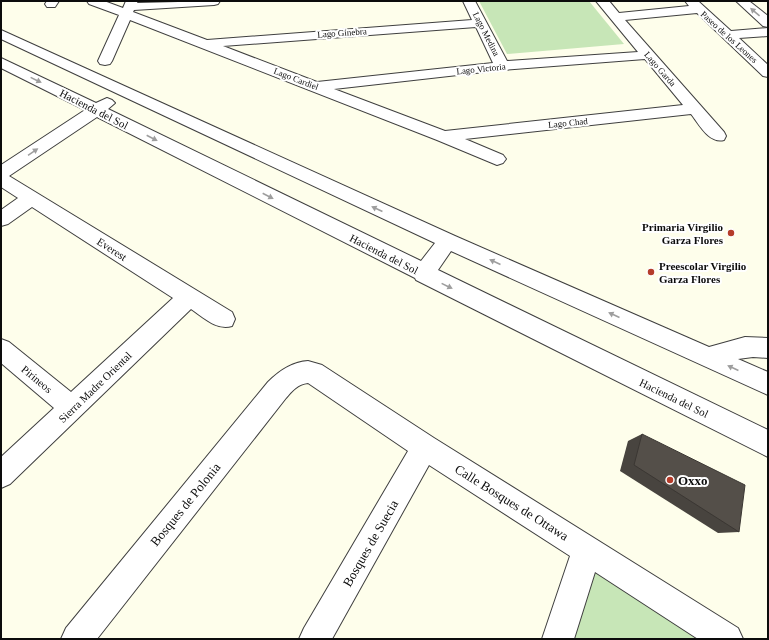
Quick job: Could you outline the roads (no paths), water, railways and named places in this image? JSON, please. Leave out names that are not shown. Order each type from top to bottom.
[{"type":"street","name":"Lago Cardiel","points":[[93,1],[129,7],[204,44],[443,136],[497,159]]},
{"type":"street","points":[[105,61],[129,7],[214,1]]},
{"type":"street","name":"Lago Medina","points":[[469,1],[502,66]]},
{"type":"street","points":[[742,1],[768,23]]},
{"type":"street","points":[[609,9],[653,9],[692,4]]},
{"type":"street","name":"Paseo de los Leones","points":[[692,4],[729,35],[768,72]]},
{"type":"street","name":"Lago Garda","points":[[609,9],[718,136]]},
{"type":"street","name":"Lago Ginebra","points":[[204,44],[481,23]]},
{"type":"street","points":[[729,35],[768,32]]},
{"type":"street","points":[[1,34],[117,90],[448,241],[768,384]]},
{"type":"street","name":"Lago Victoria","points":[[315,86],[502,66],[648,55]]},
{"type":"street","name":"Hacienda del Sol","points":[[1,62],[423,274],[768,444]]},
{"type":"street","points":[[1,173],[45,137],[117,90]]},
{"type":"street","name":"Lago Chad","points":[[443,136],[694,109]]},
{"type":"street","points":[[1,157],[45,137]]},
{"type":"street","name":"Everest","points":[[1,179],[188,298],[224,319]]},
{"type":"street","points":[[1,219],[32,198]]},
{"type":"street","points":[[423,274],[448,241]]},
{"type":"street","name":"Sierra Madre Oriental","points":[[1,475],[188,298]]},
{"type":"street","points":[[709,357],[738,348],[752,346],[768,348]]},
{"type":"street","name":"Pirineos","points":[[1,349],[72,408]]},
{"type":"street","name":"Calle Bosques de Ottawa","points":[[296,373],[314,373],[425,447],[727,639]]},
{"type":"street","name":"Bosques de Polonia","points":[[77,639],[276,390],[296,373]]},
{"type":"street","name":"Bosques de Suecia","points":[[315,639],[425,447]]},
{"type":"street","points":[[558,639],[587,550]]},
{"type":"place","name":"Primaria Virgilio Garza Flores","points":[[731,233]]},
{"type":"place","name":"Preescolar Virgilio Garza Flores","points":[[651,272]]},
{"type":"place","name":"Oxxo","points":[[670,480]]}]
